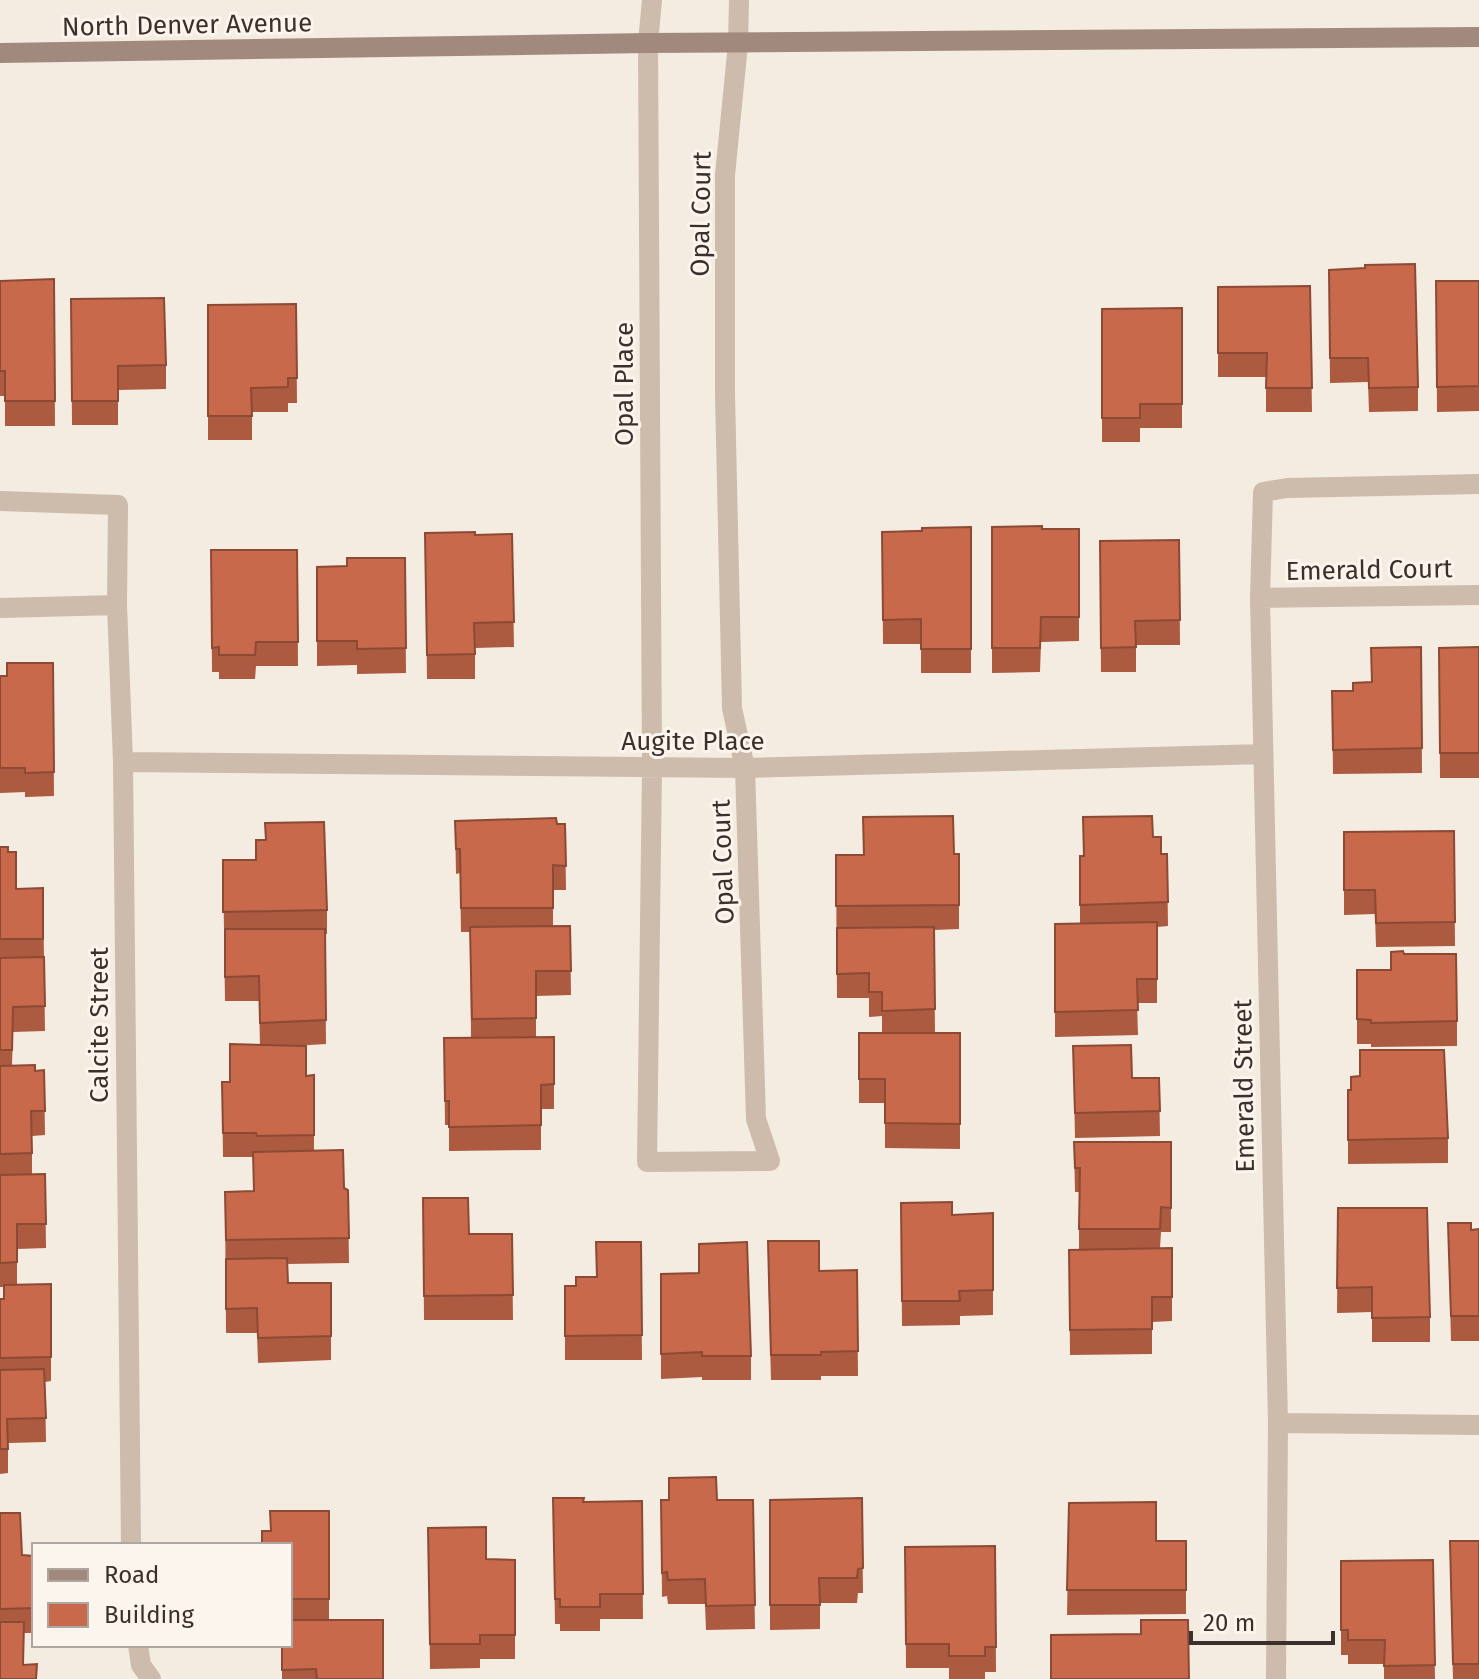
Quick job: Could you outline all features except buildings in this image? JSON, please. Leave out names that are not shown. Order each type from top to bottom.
[{"type":"main road","name":"North Denver Avenue","points":[[0,53],[648,43],[1479,37]]},
{"type":"street","name":"Opal Place","points":[[652,0],[648,43],[652,767]]},
{"type":"street","name":"Opal Court","points":[[652,767],[647,1162],[770,1161],[756,1119],[745,768],[732,708],[725,394],[725,175],[738,44],[739,0]]},
{"type":"street","name":"Emerald Street","points":[[1276,1679],[1278,1423],[1260,598],[1263,492],[1287,488],[1479,484]]},
{"type":"street","name":"Calcite Street","points":[[0,501],[118,505],[131,1543]]},
{"type":"street","name":"Emerald Court","points":[[1260,598],[1479,595]]},
{"type":"street","points":[[0,608],[117,605]]},
{"type":"street","name":"Augite Place","points":[[123,762],[745,768],[1263,754]]},
{"type":"street","points":[[1278,1423],[1479,1425]]},
{"type":"street","points":[[138,1647],[141,1665],[151,1679]]}]
